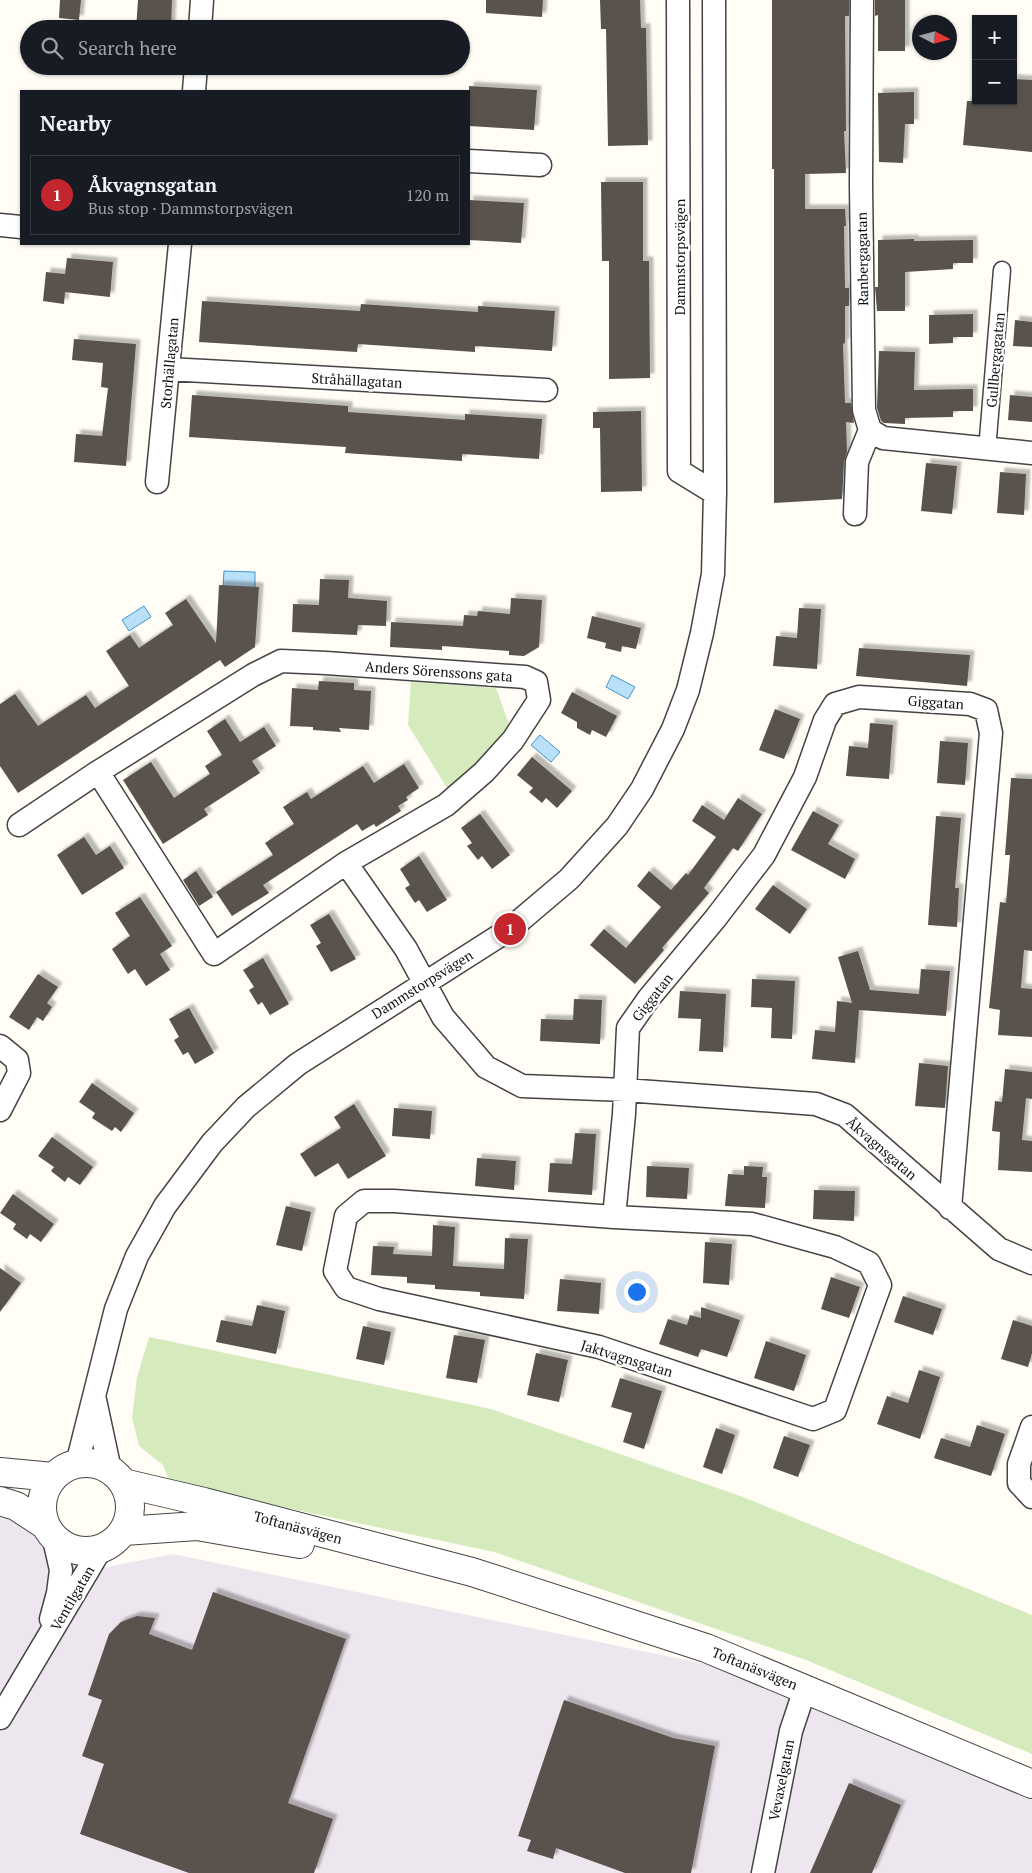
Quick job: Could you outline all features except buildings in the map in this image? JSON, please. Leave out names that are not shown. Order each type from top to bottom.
[{"type":"street","points":[[201,20],[202,0]]},
{"type":"street","name":"Dammstorpsvägen","points":[[678,0],[679,471],[715,493]]},
{"type":"street","name":"Dammstorpsvägen","points":[[77,1464],[116,1309],[137,1256],[164,1206],[212,1142],[246,1107],[298,1064],[510,929],[569,879],[618,826],[642,789],[673,729],[688,690],[700,642],[713,574],[715,493],[714,0]]},
{"type":"street","name":"Ranbergagatan","points":[[862,0],[861,185],[864,410],[870,430]]},
{"type":"street","points":[[194,90],[195,75]]},
{"type":"street","points":[[470,161],[540,165]]},
{"type":"street","points":[[0,225],[20,227]]},
{"type":"street","name":"Storhällagatan","points":[[158,482],[180,245]]},
{"type":"street","name":"Gullbergagatan","points":[[988,450],[1002,270]]},
{"type":"street","name":"Stråhällagatan","points":[[168,369],[546,390]]},
{"type":"street","points":[[855,514],[857,462],[870,430],[883,438],[1032,453]]},
{"type":"street","name":"Anders Sörenssons gata","points":[[19,825],[98,772],[253,675],[281,662],[326,663],[525,677],[536,682],[539,700],[513,740],[484,772],[446,805],[346,863],[214,954],[98,772]]},
{"type":"street","name":"Giggatan","points":[[624,1090],[628,1028],[650,998],[715,920],[764,854],[805,777],[826,720],[835,704],[860,696],[970,704],[986,710],[991,733],[950,1208]]},
{"type":"street","points":[[346,863],[406,949],[425,983]]},
{"type":"street","name":"Åkvagnsgatan","points":[[425,983],[443,1017],[486,1067],[522,1086],[624,1090],[816,1104],[845,1115],[999,1249],[1032,1263]]},
{"type":"street","points":[[0,1046],[16,1060],[19,1072],[0,1110]]},
{"type":"street","points":[[614,1216],[624,1090]]},
{"type":"street","name":"Jaktvagnsgatan","points":[[394,1201],[614,1216],[752,1224],[835,1247],[869,1263],[880,1285],[835,1410],[813,1419],[599,1347],[379,1299],[346,1288],[335,1271],[346,1216],[364,1202],[394,1201]]},
{"type":"street","name":"Dammstorpsvägen","points":[[94,1394],[116,1476]]},
{"type":"street","points":[[1032,1427],[1019,1464],[1020,1483],[1032,1497]]},
{"type":"street","name":"Toftanäsvägen","points":[[77,1464],[93,1463],[116,1476],[204,1502],[472,1572],[706,1648],[1032,1784]]},
{"type":"street","points":[[49,1532],[41,1509],[43,1494],[53,1478],[64,1468],[77,1464]]},
{"type":"street","points":[[0,1472],[53,1478]]},
{"type":"street","points":[[0,1501],[16,1506],[68,1548],[84,1552],[100,1550],[113,1543],[124,1531],[130,1512],[128,1495],[116,1476]]},
{"type":"street","name":"Toftanäsvägen","points":[[124,1531],[197,1526],[472,1572]]},
{"type":"street","name":"Ventilgatan","points":[[44,1646],[58,1593],[61,1570],[49,1532]]},
{"type":"street","name":"Ventilgatan","points":[[0,1718],[100,1550]]},
{"type":"street","name":"Vevaxelgatan","points":[[763,1873],[791,1731],[805,1689]]},
{"type":"shaded area","points":[[0,1495],[10,1496],[81,1572],[173,1554],[744,1672],[1032,1795],[1032,1873],[0,1873]]},
{"type":"green space","points":[[411,682],[496,688],[509,724],[492,748],[449,791],[408,725]]},
{"type":"green space","points":[[149,1337],[491,1409],[743,1497],[1032,1615],[1032,1754],[806,1660],[494,1552],[184,1486],[169,1479],[163,1465],[139,1446],[132,1418],[137,1377]]},
{"type":"water","points":[[224,571],[255,572],[255,588],[223,586]]},
{"type":"water","points":[[144,606],[151,617],[129,631],[122,620]]},
{"type":"water","points":[[612,675],[635,687],[628,699],[606,687]]},
{"type":"water","points":[[540,735],[560,752],[551,762],[531,745]]},
{"type":"place","name":"Åkvagnsgatan","points":[[510,929]]}]
